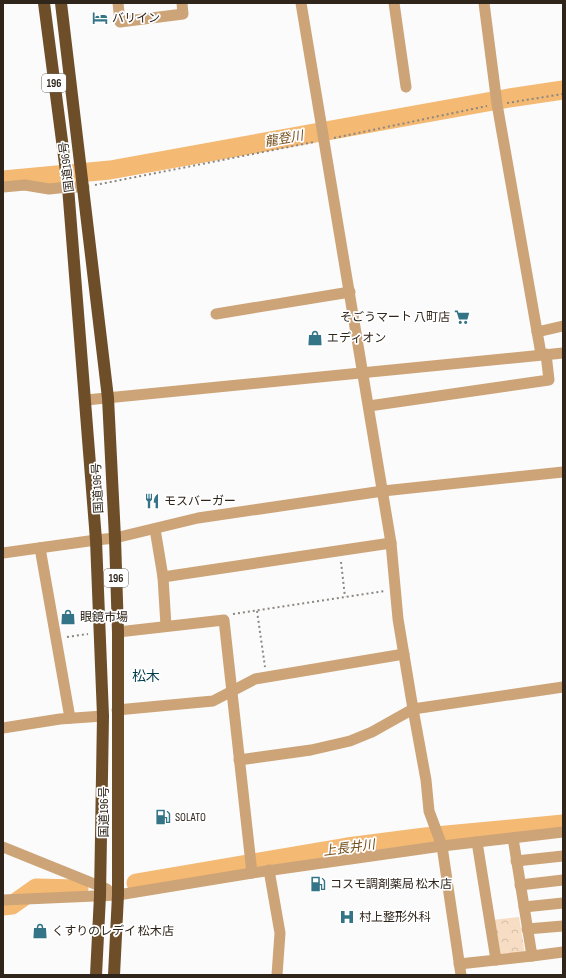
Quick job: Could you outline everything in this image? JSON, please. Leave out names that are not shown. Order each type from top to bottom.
[{"type":"highway","name":"国道196号","points":[[44,3],[68,185],[96,540],[103,716],[100,891],[96,975]]},
{"type":"highway","name":"国道196号","points":[[61,3],[84,185],[108,398],[118,632],[118,895],[114,975]]},
{"type":"street","points":[[118,3],[120,22],[183,14],[182,3]]},
{"type":"street","points":[[301,3],[383,491],[391,543],[398,619],[426,780],[429,811],[442,846],[461,975]]},
{"type":"street","points":[[394,3],[406,87]]},
{"type":"street","points":[[369,406],[549,380],[537,332],[496,104],[484,3]]},
{"type":"street","points":[[3,187],[25,185],[49,189],[68,185],[84,185]]},
{"type":"street","points":[[216,314],[350,292]]},
{"type":"street","points":[[537,332],[563,326]]},
{"type":"street","points":[[86,400],[563,353]]},
{"type":"street","points":[[3,553],[115,538],[198,518],[383,491],[563,472]]},
{"type":"street","points":[[156,529],[166,626]]},
{"type":"street","points":[[162,577],[391,543]]},
{"type":"street","points":[[40,548],[70,718]]},
{"type":"street","points":[[118,632],[224,620],[252,873]]},
{"type":"street","points":[[117,710],[213,701],[256,679],[404,654]]},
{"type":"street","points":[[239,760],[311,750],[350,741],[372,732],[413,708],[563,687]]},
{"type":"street","points":[[3,728],[70,718],[103,716]]},
{"type":"street","points":[[3,847],[100,891],[118,895],[269,870],[442,846],[563,832]]},
{"type":"street","points":[[513,838],[532,956]]},
{"type":"street","points":[[477,842],[496,960]]},
{"type":"street","points":[[516,861],[563,856]]},
{"type":"street","points":[[269,870],[280,933],[277,975]]},
{"type":"street","points":[[520,885],[563,880]]},
{"type":"street","points":[[3,900],[100,891]]},
{"type":"street","points":[[524,907],[563,903]]},
{"type":"street","points":[[527,929],[563,926]]},
{"type":"street","points":[[459,964],[563,952]]},
{"type":"path","points":[[84,185],[324,140],[496,104],[563,94]]},
{"type":"path","points":[[340,551],[345,597]]},
{"type":"path","points":[[224,620],[229,615],[396,590]]},
{"type":"path","points":[[257,611],[266,677]]},
{"type":"path","points":[[56,639],[100,633]]},
{"type":"green space","points":[[519,917],[525,954],[500,957],[492,920]]},
{"type":"waterway","name":"龍登川","points":[[3,180],[110,170],[509,98],[563,90]]},
{"type":"waterway","name":"上長井川","points":[[136,883],[347,847],[425,837],[563,824]]},
{"type":"waterway","name":"上長井川","points":[[3,906],[12,905],[36,888],[79,889]]},
{"type":"place","name":"バリイン","points":[[100,18]]},
{"type":"place","name":"そごうマート 八町店","points":[[462,317]]},
{"type":"place","name":"エディオン","points":[[315,338]]},
{"type":"place","name":"モスバーガー","points":[[152,501]]},
{"type":"place","name":"眼鏡市場","points":[[68,617]]},
{"type":"place","name":"SOLATO","points":[[163,817]]},
{"type":"place","name":"コスモ調剤薬局 松木店","points":[[318,884]]},
{"type":"place","name":"村上整形外科","points":[[347,917]]},
{"type":"place","name":"くすりのレデイ 松木店","points":[[40,931]]},
{"type":"district","name":"松木","points":[[146,676]]}]
